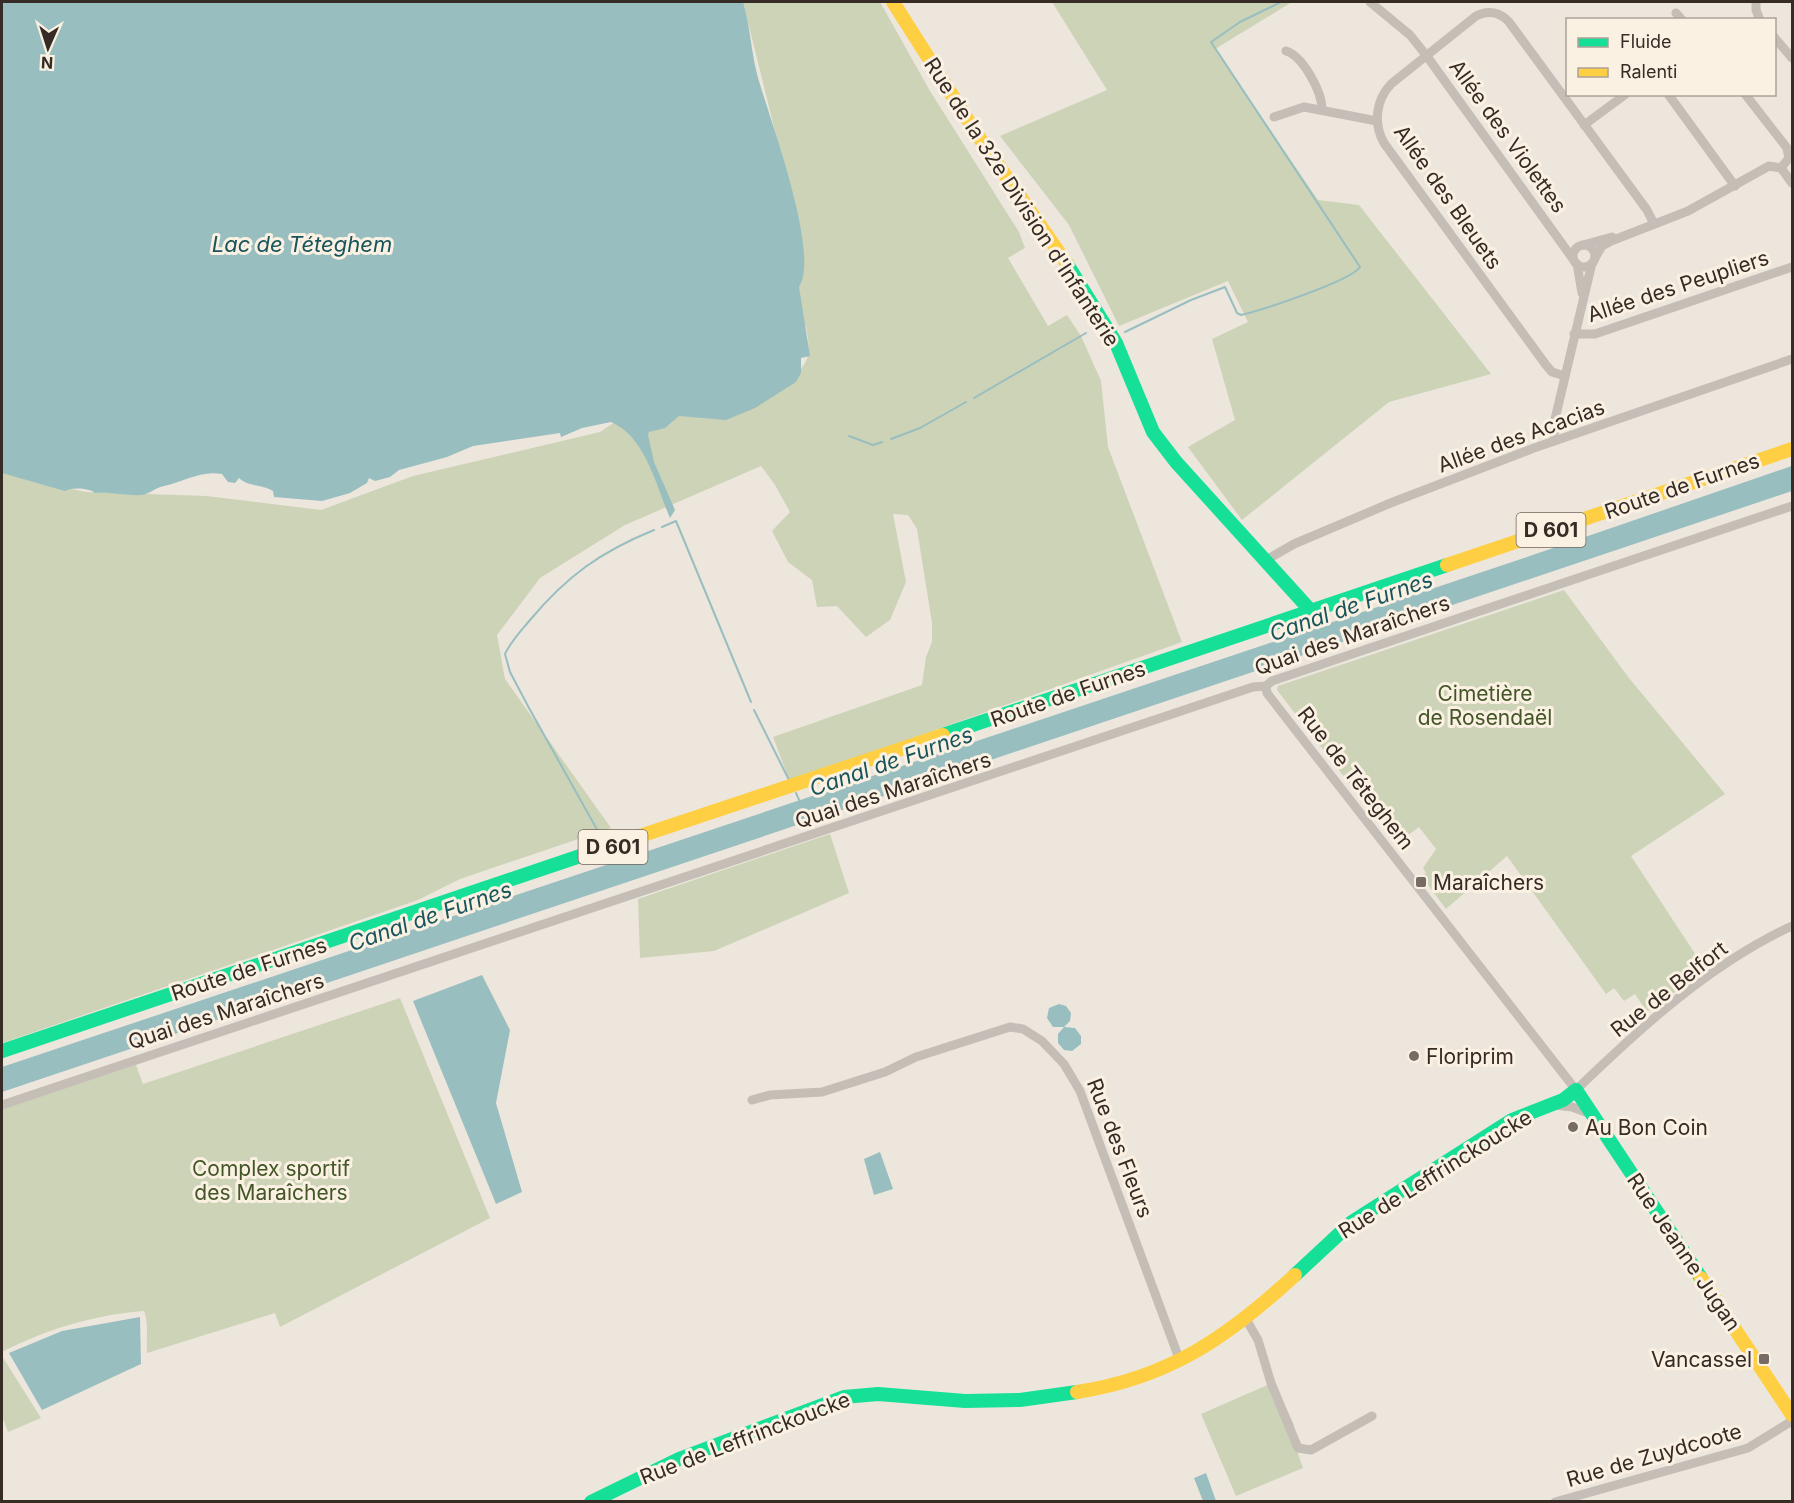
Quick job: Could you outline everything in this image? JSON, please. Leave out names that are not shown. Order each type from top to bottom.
[{"type":"main road","name":"Rue de la 32e Division d'Infanterie","points":[[895,2],[978,135],[1041,223],[1102,317],[1116,343],[1140,406],[1153,432],[1181,468],[1311,611]]},
{"type":"main road","name":"Route de Furnes","points":[[2,1051],[1792,449]]},
{"type":"main road","name":"Rue de Leffrinckoucke","points":[[591,1502],[679,1459],[844,1397],[878,1394],[965,1401],[1029,1400],[1124,1384],[1180,1361],[1246,1319],[1352,1222],[1505,1124],[1563,1100],[1576,1090]]},
{"type":"main road","name":"Rue Jeanne Jugan","points":[[1576,1090],[1792,1415]]},
{"type":"street","name":"Allée des Violettes","points":[[1370,2],[1410,34],[1562,239],[1575,261]]},
{"type":"street","points":[[1756,2],[1759,18]]},
{"type":"street","name":"Allée des Bleuets","points":[[1564,376],[1552,372],[1546,365],[1388,149],[1379,134],[1377,121],[1379,102],[1386,89],[1479,14],[1490,12],[1501,15],[1509,22],[1647,210],[1654,224]]},
{"type":"street","points":[[1776,39],[1792,58]]},
{"type":"street","points":[[1286,51],[1299,59],[1320,98],[1322,109]]},
{"type":"street","points":[[1584,125],[1623,96]]},
{"type":"street","points":[[1669,96],[1734,186]]},
{"type":"street","points":[[1747,96],[1783,142],[1789,155],[1781,168]]},
{"type":"street","points":[[1274,117],[1297,108],[1322,109],[1377,121]]},
{"type":"street","points":[[1783,142],[1792,136]]},
{"type":"street","points":[[1581,307],[1582,282],[1574,252],[1581,246],[1623,235],[1688,211],[1769,166],[1781,168],[1792,183]]},
{"type":"street","points":[[1575,261],[1585,267],[1604,244],[1623,235]]},
{"type":"street","name":"Allée des Violettes","points":[[1562,239],[1569,245],[1581,246]]},
{"type":"street","points":[[1554,441],[1554,424],[1564,376],[1593,260],[1592,249],[1581,246]]},
{"type":"street","name":"Allée des Peupliers","points":[[1574,334],[1595,334],[1792,267]]},
{"type":"street","name":"Allée des Acacias","points":[[1266,560],[1294,544],[1394,502],[1554,441],[1792,359]]},
{"type":"street","name":"Quai des Maraîchers","points":[[2,1105],[1256,686],[1266,686],[1272,681],[1792,506]]},
{"type":"street","name":"Rue de Téteghem","points":[[1266,686],[1267,693],[1576,1090]]},
{"type":"street","name":"Rue de Belfort","points":[[1576,1090],[1647,1025],[1702,982],[1792,926]]},
{"type":"street","name":"Rue des Fleurs","points":[[752,1100],[770,1095],[822,1092],[889,1070],[916,1057],[1006,1028],[1018,1028],[1032,1033],[1056,1054],[1080,1091],[1180,1361]]},
{"type":"street","name":"Rue de Leffrinckoucke","points":[[1547,1105],[1568,1106],[1593,1115]]},
{"type":"street","points":[[1246,1319],[1258,1340],[1271,1383],[1298,1448],[1311,1450],[1372,1416]]},
{"type":"street","name":"Rue de Zuydcoote","points":[[1555,1502],[1748,1448],[1792,1421]]},
{"type":"green space","points":[[738,2],[880,2],[930,91],[1019,232],[1025,248],[1008,258],[1048,326],[1067,315],[1081,336],[1101,381],[1108,447],[1182,642],[790,782],[773,737],[922,685],[926,657],[932,642],[932,623],[917,529],[908,515],[893,514],[906,582],[890,620],[866,637],[837,606],[817,607],[812,580],[788,562],[772,531],[790,512],[761,466],[625,525],[540,578],[497,635],[505,679],[611,828],[460,879],[418,900],[2,1043],[2,466],[38,482],[86,492],[207,496],[321,510],[413,476],[600,432],[621,418],[788,382],[801,369],[808,357],[809,344],[806,326],[752,304],[799,228],[744,6]]},
{"type":"green space","points":[[1052,2],[1292,2],[1215,49],[1318,200],[1359,205],[1491,374],[1389,402],[1242,520],[1188,447],[1235,420],[1212,339],[1248,322],[1228,281],[1119,326],[1069,225],[1000,136],[1107,90]]},
{"type":"green space","name":"Cimetière de Rosendaël","points":[[1564,590],[1629,678],[1725,794],[1631,856],[1703,966],[1693,974],[1695,978],[1647,1012],[1635,994],[1624,1001],[1614,988],[1606,994],[1507,856],[1446,909],[1422,877],[1426,873],[1423,868],[1436,849],[1419,827],[1396,844],[1277,690],[1278,686]]},
{"type":"green space","points":[[830,834],[849,893],[714,951],[640,958],[638,899]]},
{"type":"green space","name":"Complex sportif des Maraîchers","points":[[400,998],[490,1218],[280,1327],[275,1313],[147,1353],[147,1326],[144,1311],[71,1324],[36,1336],[2,1352],[2,1109],[136,1065],[143,1084]]},
{"type":"green space","points":[[2,1356],[41,1418],[8,1432],[2,1416]]},
{"type":"green space","points":[[1274,1382],[1294,1425],[1296,1448],[1303,1468],[1236,1496],[1201,1414]]},
{"type":"water","name":"Lac de Téteghem","points":[[2,2],[743,2],[757,74],[781,150],[798,215],[804,270],[799,287],[810,356],[801,358],[801,373],[796,382],[755,408],[726,420],[679,416],[665,428],[649,432],[654,462],[675,510],[670,518],[641,451],[623,429],[611,422],[582,428],[561,437],[560,433],[473,446],[447,457],[399,470],[390,477],[375,481],[369,478],[367,483],[350,493],[322,501],[274,497],[273,491],[269,489],[247,483],[239,478],[235,483],[228,482],[222,474],[214,473],[192,477],[137,495],[95,493],[80,489],[65,491],[2,473]]},
{"type":"water","points":[[1792,466],[1792,491],[2,1092],[2,1067],[1518,560]]},
{"type":"water","points":[[482,975],[510,1030],[496,1103],[522,1192],[496,1204],[413,1001]]},
{"type":"water","points":[[1059,1004],[1066,1006],[1071,1013],[1070,1021],[1064,1027],[1053,1027],[1047,1018],[1049,1008]]},
{"type":"water","points":[[1064,1027],[1075,1028],[1081,1036],[1081,1044],[1072,1051],[1064,1050],[1058,1043],[1058,1034]]},
{"type":"water","points":[[880,1152],[893,1189],[874,1195],[864,1159]]},
{"type":"water","points":[[140,1317],[141,1364],[42,1410],[9,1353],[62,1331]]},
{"type":"water","points":[[1206,1473],[1216,1501],[1203,1501],[1194,1478]]},
{"type":"waterway","points":[[1125,332],[1191,300],[1225,287],[1237,313],[1241,315],[1324,287],[1341,280],[1360,267],[1211,42],[1240,22],[1281,2]]},
{"type":"waterway","points":[[974,398],[1086,333]]},
{"type":"waterway","points":[[891,439],[920,428],[966,402]]},
{"type":"waterway","points":[[849,436],[873,445],[882,442]]},
{"type":"waterway","points":[[662,527],[676,521],[751,702]]},
{"type":"waterway","points":[[604,842],[510,672],[505,654],[513,640],[530,620],[571,578],[617,547],[654,530]]},
{"type":"waterway","points":[[754,710],[789,780]]},
{"type":"waterway","points":[[796,793],[800,802]]},
{"type":"waterway","points":[[611,856],[615,863]]},
{"type":"traffic: fast","points":[[1067,264],[1116,343],[1153,432],[1176,462],[1311,611]]},
{"type":"traffic: fast","points":[[943,735],[1447,565]]},
{"type":"traffic: fast","points":[[2,1051],[601,849]]},
{"type":"traffic: fast","points":[[1295,1275],[1352,1222],[1512,1120],[1563,1100],[1576,1090],[1701,1278]]},
{"type":"traffic: fast","points":[[591,1502],[679,1459],[844,1397],[878,1394],[965,1401],[1020,1400],[1077,1392]]},
{"type":"traffic: slow","points":[[893,2],[978,136],[1067,264]]},
{"type":"traffic: slow","points":[[1447,565],[1792,449]]},
{"type":"traffic: slow","points":[[601,849],[943,735]]},
{"type":"traffic: slow","points":[[1077,1392],[1140,1377],[1195,1352],[1246,1317],[1295,1275]]},
{"type":"traffic: slow","points":[[1701,1278],[1792,1415]]},
{"type":"place","name":"Maraîchers","points":[[1421,882]]},
{"type":"place","name":"Floriprim","points":[[1414,1056]]},
{"type":"place","name":"Au Bon Coin","points":[[1573,1127]]},
{"type":"place","name":"Vancassel","points":[[1764,1359]]},
{"type":"water label","name":"Canal de Furnes","points":[[1351,606]]},
{"type":"water label","name":"Canal de Furnes","points":[[891,761]]},
{"type":"water label","name":"Canal de Furnes","points":[[430,916]]}]
